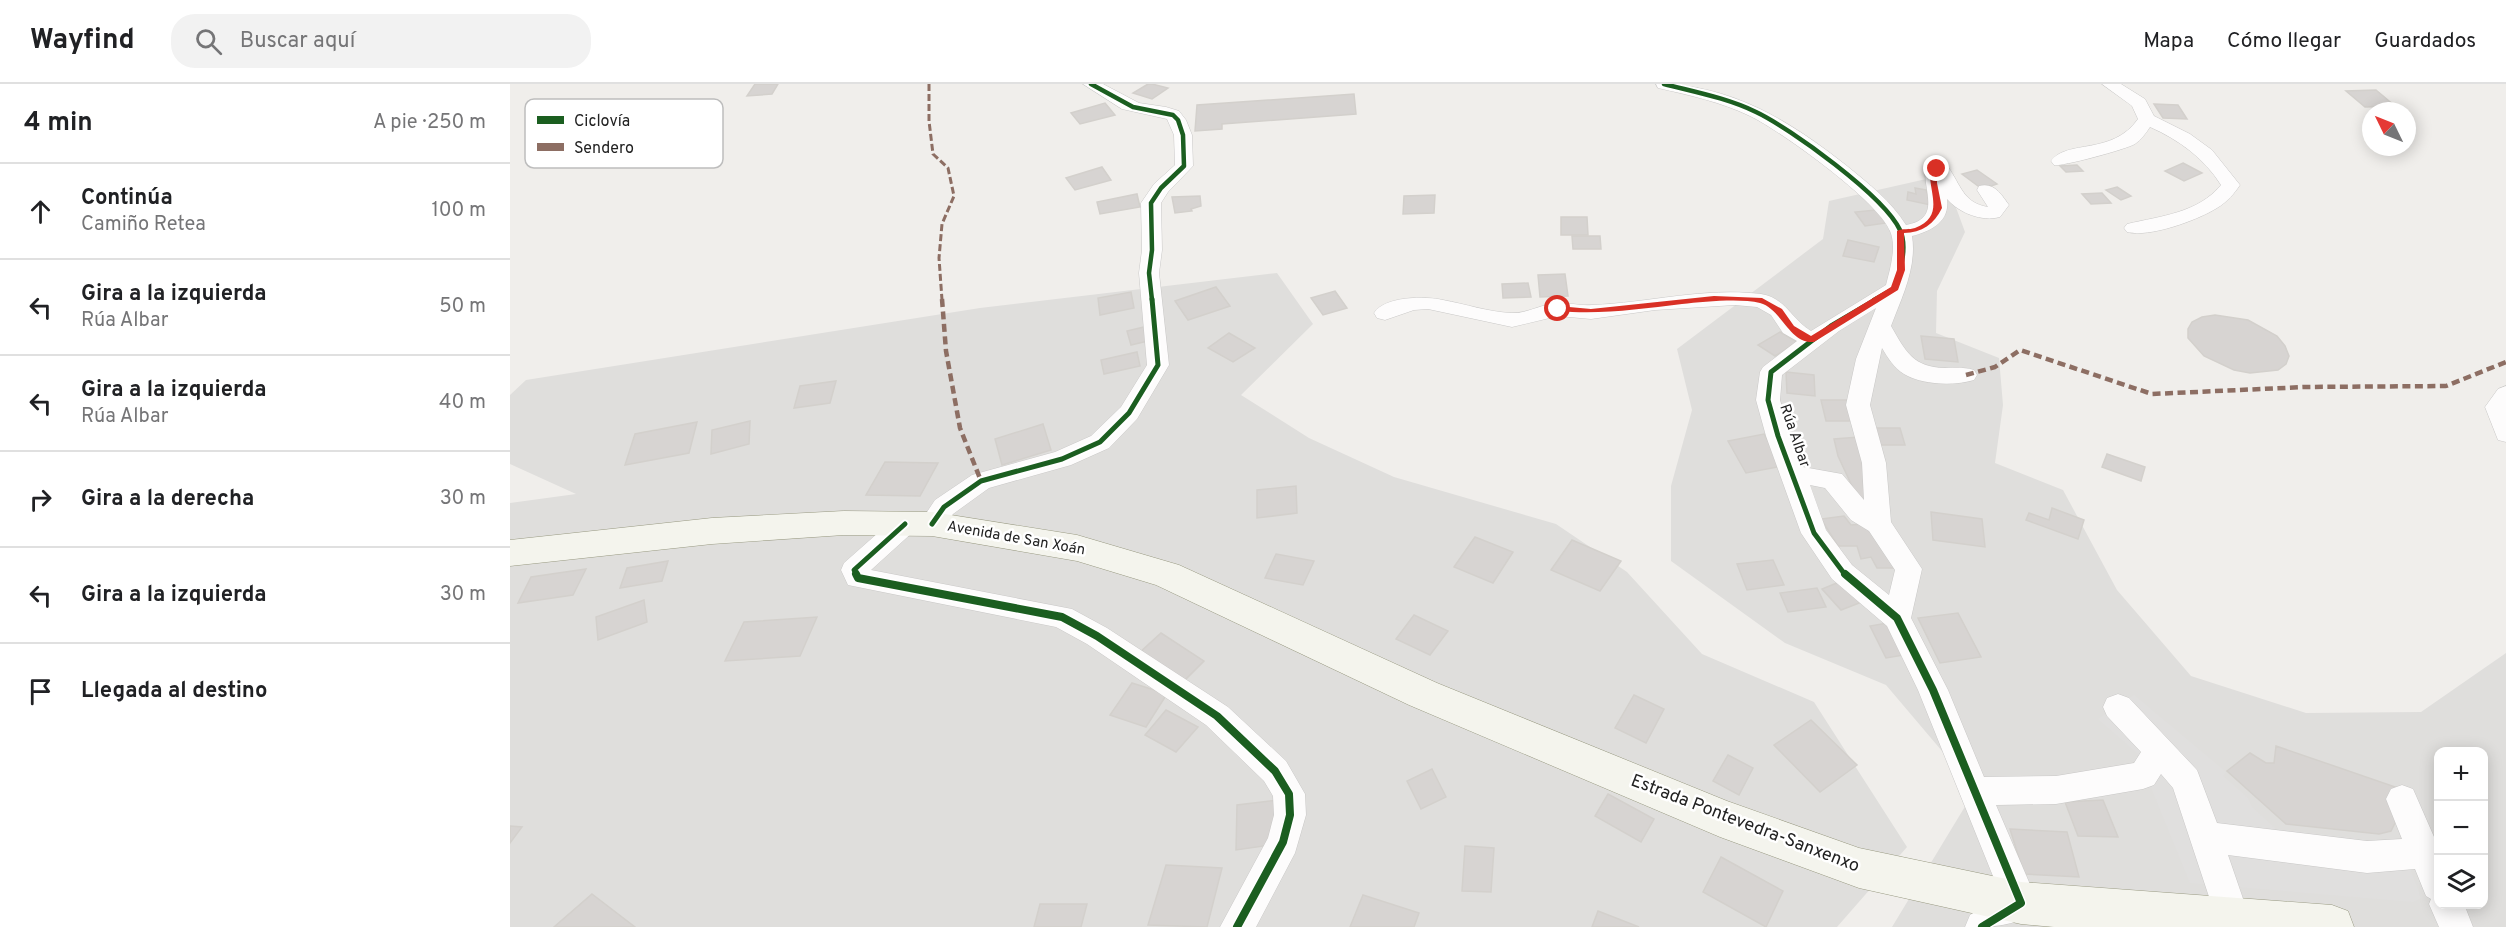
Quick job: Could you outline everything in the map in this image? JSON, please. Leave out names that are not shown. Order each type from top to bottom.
[{"type":"main road","name":"Avenida de San Xoán","points":[[510,553],[788,525],[918,524],[1077,548],[1167,575],[1423,694]]},
{"type":"main road","name":"Estrada Pontevedra-Sanxenxo","points":[[1423,694],[1720,818],[1858,868],[2021,903],[2332,927]]},
{"type":"street","points":[[1092,84],[1117,101],[1136,108],[1169,113],[1177,121],[1186,146],[1184,166],[1161,189],[1151,203],[1152,250],[1149,273],[1158,366],[1134,405],[1100,442],[1062,459],[981,481],[854,570],[858,578],[1062,617],[1097,636],[1217,716],[1275,771],[1288,794],[1290,815],[1283,842],[1237,927]]},
{"type":"street","points":[[1664,84],[1727,102],[1757,113],[1774,123],[1817,152],[1877,200],[1901,231],[1901,270],[1867,359],[1858,405],[1874,463],[1878,524]]},
{"type":"street","points":[[2110,84],[2139,103],[2147,119],[2172,129],[2221,167],[2231,185],[2223,196],[2187,214],[2171,221],[2134,228]]},
{"type":"street","points":[[2060,161],[2072,155],[2123,145],[2138,134],[2147,119]]},
{"type":"street","points":[[1901,231],[1916,231],[1933,219],[1938,208],[1933,183],[1934,171],[1937,169],[1942,171],[1958,203],[1969,209],[1994,213],[1999,205],[1986,190]]},
{"type":"street","name":"Rúa Albar","points":[[1895,288],[1811,340],[1771,372],[1768,400],[1778,436],[1814,533],[1842,572],[1897,618],[1933,690],[2021,903]]},
{"type":"street","points":[[1385,313],[1411,304],[1428,303],[1512,320],[1558,309],[1591,312],[1654,304],[1735,298],[1762,301],[1779,310],[1791,328],[1811,340]]},
{"type":"street","points":[[1880,326],[1900,361],[1911,371],[1931,376],[1966,375]]},
{"type":"street","points":[[2506,394],[2497,407],[2506,434]]},
{"type":"street","points":[[1794,474],[1833,480],[1860,513],[1878,524],[1909,569],[1897,618]]},
{"type":"street","points":[[2118,707],[2186,780],[2233,919]]},
{"type":"street","points":[[1975,791],[2056,790],[2143,775],[2159,751]]},
{"type":"street","points":[[2402,799],[2434,874]]},
{"type":"street","points":[[2205,837],[2367,857],[2425,853]]},
{"type":"street","points":[[1982,927],[2021,903]]},
{"type":"street","points":[[2448,909],[2456,927]]},
{"type":"shaded area","points":[[1944,175],[1965,232],[1937,291],[1936,333],[1999,358],[2003,405],[1995,463],[2063,490],[2117,590],[2191,676],[2306,713],[2421,712],[2506,653],[2506,927],[1892,927],[1975,790],[1886,685],[1785,643],[1671,561],[1671,486],[1692,410],[1677,349],[1823,239],[1829,201]]},
{"type":"shaded area","points":[[1277,273],[1313,324],[1241,395],[1309,438],[1394,477],[1556,524],[1627,572],[1702,654],[1814,702],[1907,847],[1837,927],[510,927],[510,503],[576,494],[510,464],[510,395],[526,380],[980,308]]},
{"type":"shaded area","points":[[2134,695],[2226,772],[2223,776],[2248,798],[2252,807],[2276,829],[2401,844],[2421,898],[2413,902],[2190,883],[2137,753],[2098,719]]},
{"type":"building","points":[[755,84],[778,84],[772,94],[747,96]]},
{"type":"building","points":[[1148,84],[1168,88],[1152,99],[1133,93]]},
{"type":"building","points":[[2376,90],[2390,102],[2362,102],[2362,104],[2346,91]]},
{"type":"building","points":[[1354,94],[1356,114],[1222,124],[1222,129],[1195,131],[1197,105]]},
{"type":"building","points":[[1105,103],[1115,115],[1080,124],[1071,113]]},
{"type":"building","points":[[2154,104],[2178,105],[2187,119],[2163,118]]},
{"type":"building","points":[[2183,163],[2202,173],[2184,181],[2165,171]]},
{"type":"building","points":[[2077,165],[2083,171],[2066,172],[2060,166]]},
{"type":"building","points":[[1102,167],[1111,180],[1075,190],[1066,178]]},
{"type":"building","points":[[1977,170],[1997,184],[1982,189],[1962,174]]},
{"type":"building","points":[[2117,187],[2131,196],[2121,200],[2106,190]]},
{"type":"building","points":[[1915,188],[1926,190],[1931,205],[1907,200],[1908,192],[1916,194]]},
{"type":"building","points":[[2102,193],[2111,203],[2091,204],[2082,194]]},
{"type":"building","points":[[1137,194],[1140,207],[1100,214],[1097,202]]},
{"type":"building","points":[[1435,195],[1434,213],[1403,214],[1404,196]]},
{"type":"building","points":[[1200,196],[1201,206],[1191,209],[1192,211],[1175,213],[1172,197]]},
{"type":"building","points":[[1876,210],[1886,223],[1865,226],[1855,212]]},
{"type":"building","points":[[1561,217],[1587,217],[1588,235],[1561,235]]},
{"type":"building","points":[[1572,236],[1600,236],[1601,249],[1573,249]]},
{"type":"building","points":[[1848,240],[1879,247],[1874,262],[1843,256]]},
{"type":"building","points":[[1565,274],[1568,296],[1540,297],[1538,275]]},
{"type":"building","points":[[1528,283],[1531,297],[1503,298],[1502,284]]},
{"type":"building","points":[[1216,287],[1230,306],[1188,320],[1175,301]]},
{"type":"building","points":[[1335,291],[1347,308],[1323,315],[1311,298]]},
{"type":"building","points":[[1131,292],[1134,308],[1100,315],[1098,298]]},
{"type":"building","points":[[2215,315],[2248,320],[2277,336],[2289,356],[2286,364],[2278,370],[2250,373],[2234,370],[2204,356],[2188,338],[2188,329],[2192,322],[2202,317]]},
{"type":"building","points":[[1144,327],[1148,341],[1131,345],[1127,331]]},
{"type":"building","points":[[1780,332],[1797,342],[1775,356],[1758,345]]},
{"type":"building","points":[[1229,333],[1255,348],[1233,362],[1208,348]]},
{"type":"building","points":[[1921,336],[1954,339],[1958,362],[1925,359]]},
{"type":"building","points":[[1137,352],[1140,366],[1104,374],[1101,360]]},
{"type":"building","points":[[1786,372],[1814,375],[1815,396],[1787,393]]},
{"type":"building","points":[[836,381],[830,403],[794,408],[800,386]]},
{"type":"building","points":[[1821,400],[1851,400],[1856,421],[1826,421]]},
{"type":"building","points":[[750,421],[749,444],[711,454],[712,430]]},
{"type":"building","points":[[697,422],[689,453],[625,465],[635,434]]},
{"type":"building","points":[[1043,424],[1051,450],[1002,465],[995,439]]},
{"type":"building","points":[[1873,428],[1900,428],[1905,445],[1878,445]]},
{"type":"building","points":[[1764,434],[1783,466],[1746,473],[1728,441]]},
{"type":"building","points":[[1859,437],[1869,505],[1860,503],[1838,456],[1834,439]]},
{"type":"building","points":[[2107,454],[2145,467],[2141,481],[2102,467]]},
{"type":"building","points":[[885,462],[938,463],[920,496],[866,495]]},
{"type":"building","points":[[1296,486],[1297,513],[1257,518],[1257,490]]},
{"type":"building","points":[[2052,508],[2084,520],[2078,539],[2026,520],[2029,513],[2049,520]]},
{"type":"building","points":[[1931,512],[1982,519],[1985,547],[1933,540]]},
{"type":"building","points":[[1844,516],[1851,525],[1863,524],[1874,532],[1898,568],[1877,568],[1871,557],[1861,559],[1857,546],[1838,546],[1821,519]]},
{"type":"building","points":[[1475,537],[1513,552],[1493,583],[1454,567]]},
{"type":"building","points":[[1572,540],[1621,561],[1600,591],[1551,570]]},
{"type":"building","points":[[1276,554],[1314,561],[1303,585],[1265,578]]},
{"type":"building","points":[[1773,560],[1784,585],[1747,590],[1737,564]]},
{"type":"building","points":[[668,561],[662,581],[620,588],[627,568]]},
{"type":"building","points":[[586,569],[573,595],[518,603],[531,577]]},
{"type":"building","points":[[1844,580],[1862,602],[1841,610],[1822,589]]},
{"type":"building","points":[[1817,588],[1826,607],[1788,612],[1780,593]]},
{"type":"building","points":[[644,600],[647,622],[598,640],[596,617]]},
{"type":"building","points":[[1958,613],[1981,657],[1940,663],[1918,618]]},
{"type":"building","points":[[1414,615],[1448,631],[1430,655],[1396,639]]},
{"type":"building","points":[[817,617],[800,656],[725,661],[744,622]]},
{"type":"building","points":[[1893,622],[1910,654],[1886,658],[1870,626]]},
{"type":"building","points":[[1161,633],[1204,661],[1181,684],[1137,655]]},
{"type":"building","points":[[1132,683],[1167,694],[1146,727],[1110,715]]},
{"type":"building","points":[[1634,695],[1664,709],[1646,743],[1615,728]]},
{"type":"building","points":[[1166,710],[1198,727],[1176,752],[1145,735]]},
{"type":"building","points":[[1811,720],[1857,765],[1820,792],[1774,745]]},
{"type":"building","points":[[2276,746],[2401,789],[2397,819],[2391,831],[2379,834],[2286,824],[2227,771],[2250,753],[2266,763],[2274,763]]},
{"type":"building","points":[[1728,755],[1753,768],[1739,795],[1713,781]]},
{"type":"building","points":[[1432,769],[1446,797],[1421,809],[1407,781]]},
{"type":"building","points":[[1608,794],[1654,819],[1641,842],[1595,816]]},
{"type":"building","points":[[1278,800],[1277,844],[1236,850],[1237,805]]},
{"type":"building","points":[[2103,800],[2118,837],[2078,836],[2065,802]]},
{"type":"building","points":[[510,826],[522,827],[510,843]]},
{"type":"building","points":[[2010,829],[2067,832],[2079,877],[2024,874]]},
{"type":"building","points":[[1465,846],[1494,848],[1491,892],[1462,891]]},
{"type":"building","points":[[1721,857],[1783,891],[1766,927],[1703,892]]},
{"type":"building","points":[[1166,865],[1222,868],[1207,927],[1148,925]]},
{"type":"building","points":[[592,894],[635,927],[554,927]]},
{"type":"building","points":[[1363,895],[1419,913],[1414,927],[1350,927]]},
{"type":"building","points":[[1040,904],[1087,904],[1081,927],[1034,927]]},
{"type":"building","points":[[1598,911],[1639,927],[1592,927]]},
{"type":"marked path","points":[[929,84],[929,121],[933,154],[948,168],[954,196],[942,224],[939,258],[946,351],[960,428],[981,481]]},
{"type":"marked path","points":[[1966,375],[1995,367],[2020,350],[2152,394],[2305,387],[2446,386],[2506,362]]},
{"type":"cycle path","points":[[932,524],[944,507],[981,481],[1062,459],[1100,442],[1129,413],[1158,365],[1149,273],[1152,250],[1151,203],[1161,188],[1184,166],[1183,135],[1178,120],[1173,115],[1133,107],[1091,84]]},
{"type":"cycle path","points":[[1664,84],[1734,103],[1770,120],[1835,165],[1877,201],[1892,217],[1900,230],[1903,252],[1895,288],[1831,326],[1771,372],[1768,400],[1778,436],[1814,533],[1842,572],[1897,618],[1933,690],[2021,903],[1982,927]]},
{"type":"cycle path","points":[[905,524],[854,570],[858,578],[1062,617],[1097,636],[1217,716],[1275,771],[1289,794],[1290,815],[1283,842],[1237,927]]},
{"type":"route","points":[[1558,309],[1591,312],[1714,298],[1762,301],[1779,310],[1791,328],[1811,340],[1895,288],[1901,270],[1901,231],[1916,231],[1933,219],[1938,208],[1933,183],[1934,171],[1937,169]]}]
